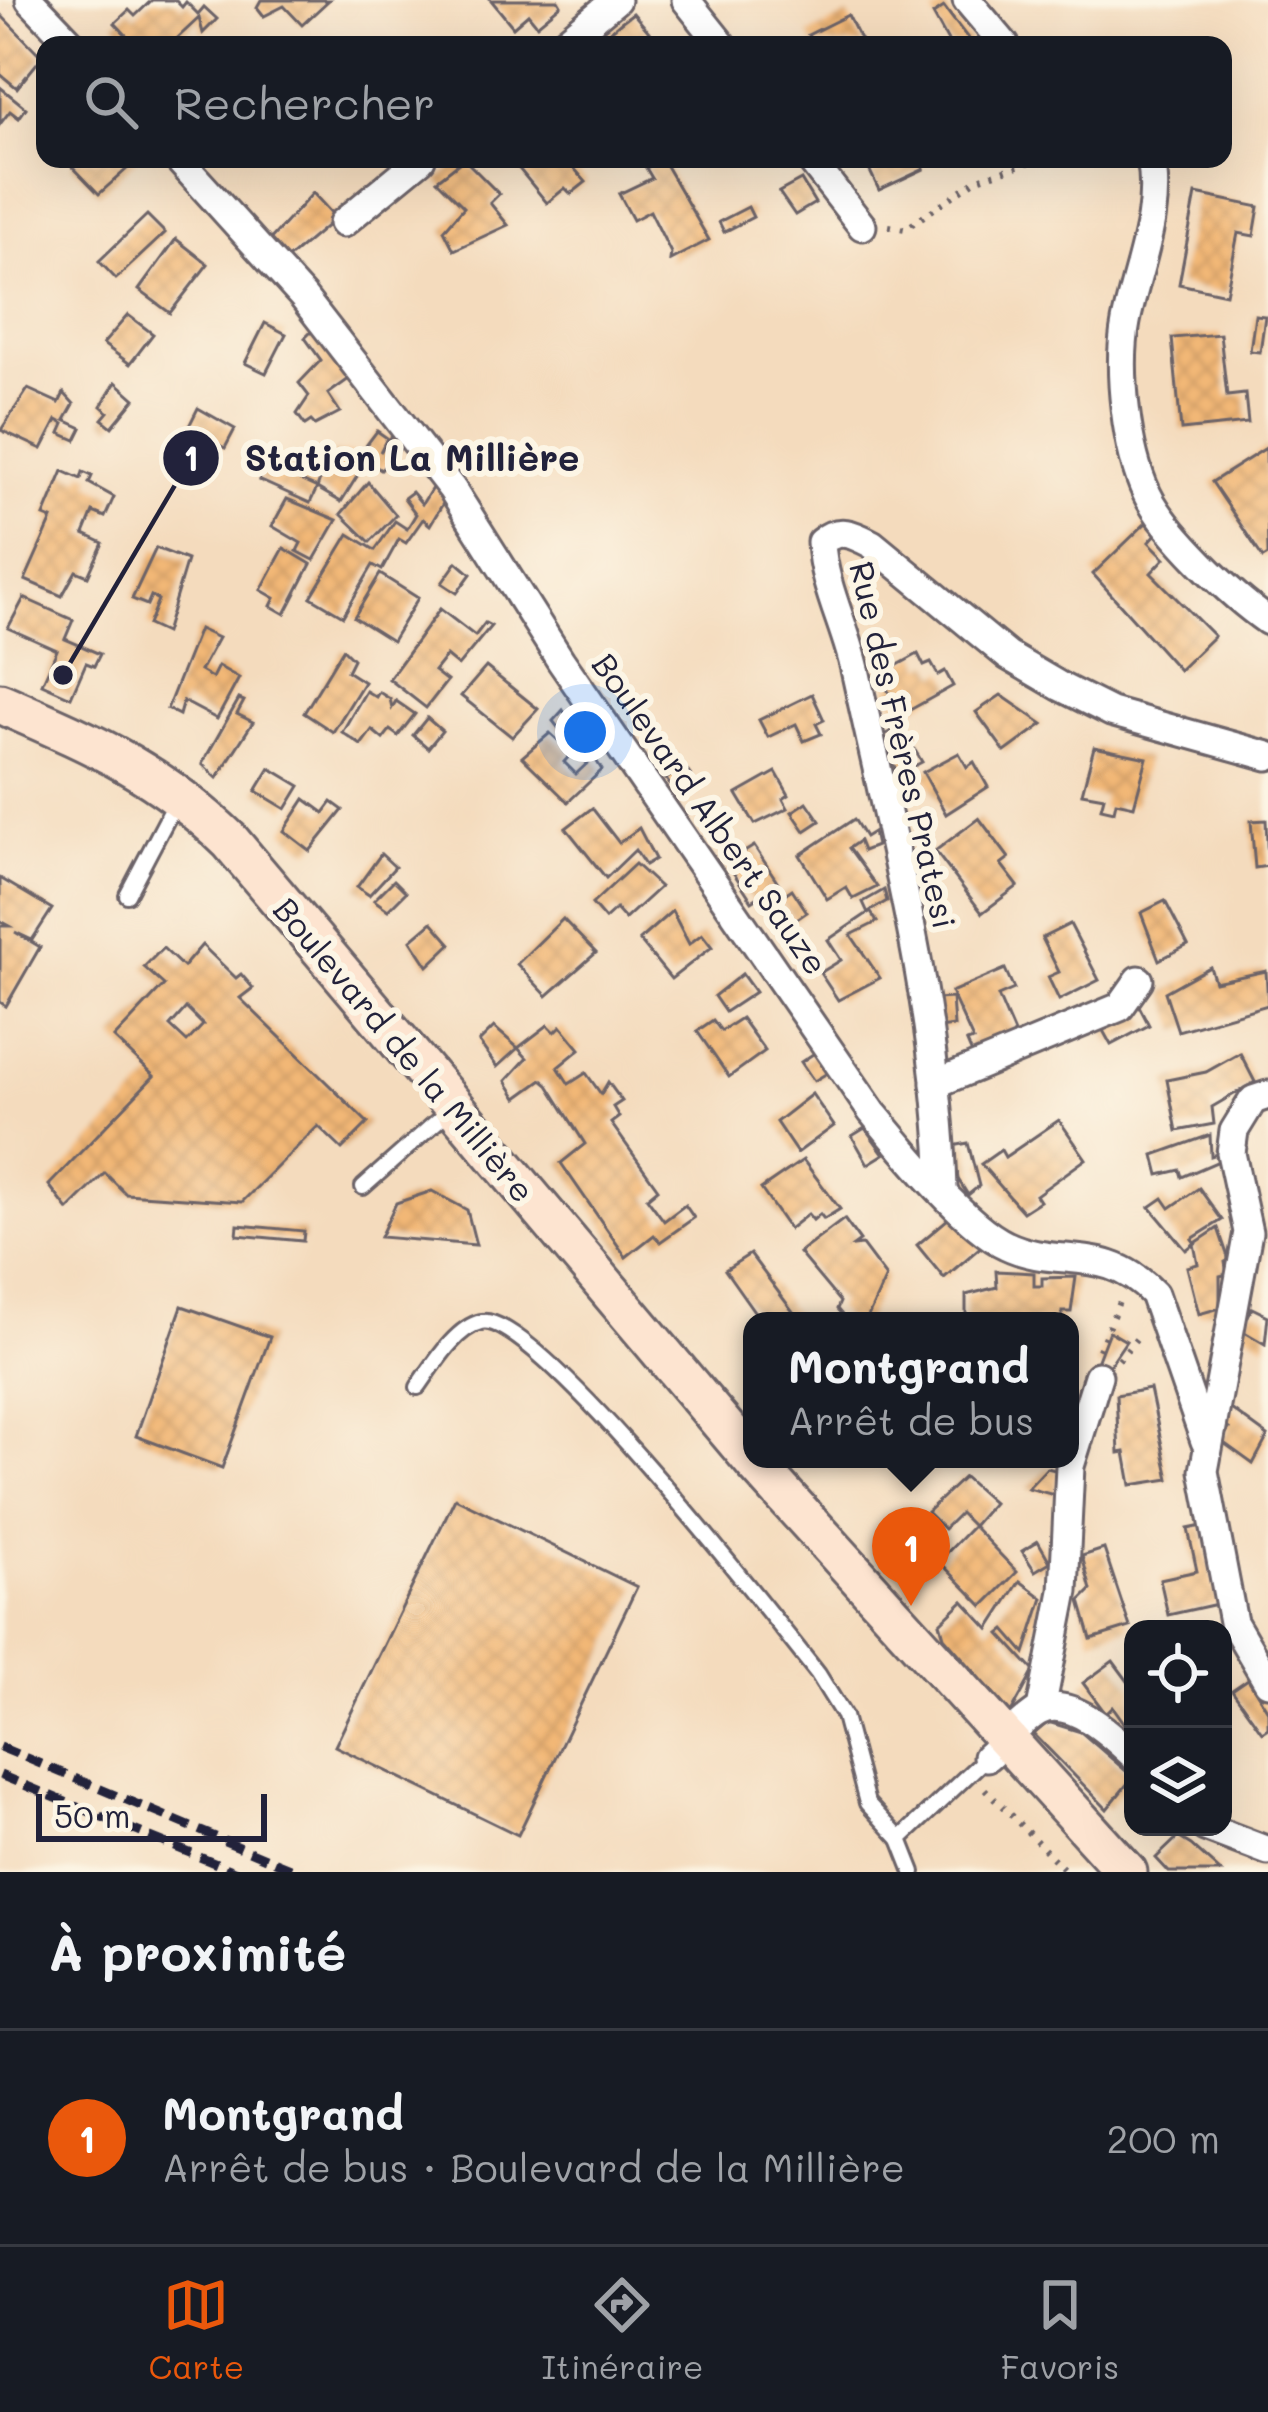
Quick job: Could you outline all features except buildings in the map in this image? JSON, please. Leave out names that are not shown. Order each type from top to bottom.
[{"type":"main road","name":"Boulevard de la Millière","points":[[0,703],[115,754],[180,793],[230,841],[743,1450]]},
{"type":"main road","name":"Boulevard de la Millière","points":[[757,1468],[811,1551],[988,1757],[1098,1872]]},
{"type":"main road","name":"Boulevard de la Millière","points":[[988,1757],[1127,1872]]},
{"type":"street","points":[[30,0],[64,36]]},
{"type":"street","points":[[572,36],[616,0]]},
{"type":"street","points":[[686,0],[715,36]]},
{"type":"street","points":[[967,0],[997,36]]},
{"type":"street","name":"Boulevard Albert Sauze","points":[[186,168],[303,297],[440,472],[561,661],[872,1112],[943,1189],[1006,1245],[1082,1257],[1137,1276],[1154,1294],[1205,1441]]},
{"type":"street","points":[[343,223],[410,168]]},
{"type":"street","points":[[817,168],[862,226]]},
{"type":"street","points":[[1153,168],[1158,193],[1126,325],[1120,381],[1148,495],[1228,594],[1268,621]]},
{"type":"street","name":"Rue des Frères Pratesi","points":[[943,1189],[935,1084],[903,868],[855,667],[822,566],[820,542],[831,533],[849,532],[872,544],[1008,656],[1111,712],[1268,756]]},
{"type":"street","points":[[935,1084],[1120,1006],[1139,980]]},
{"type":"street","points":[[1268,1096],[1253,1100],[1234,1131],[1231,1153],[1248,1232],[1205,1441],[1204,1471],[1234,1622],[1268,1682]]},
{"type":"street","points":[[1079,1437],[1098,1376]]},
{"type":"street","points":[[988,1757],[1041,1709],[1064,1591],[1070,1468]]},
{"type":"street","points":[[1041,1709],[1064,1708],[1108,1731],[1124,1746]]},
{"type":"street","points":[[1229,1836],[1268,1851]]},
{"type":"lane","points":[[128,895],[180,793]]},
{"type":"lane","points":[[363,1187],[452,1108]]},
{"type":"lane","points":[[418,1387],[457,1338],[480,1322],[506,1324],[535,1345],[586,1397],[818,1674],[844,1716],[867,1802],[900,1838],[913,1872]]},
{"type":"lane","points":[[900,1838],[988,1757]]},
{"type":"path","points":[[862,226],[905,230],[978,178],[1010,168]]},
{"type":"path","points":[[1112,1319],[1120,1300]]},
{"type":"path","points":[[988,1757],[1066,1872]]},
{"type":"railway","points":[[0,1747],[299,1872]]},
{"type":"railway","points":[[0,1775],[236,1872]]},
{"type":"place","name":"Station La Millière","points":[[63,675]]},
{"type":"place","name":"Montgrand","points":[[911,1606]]}]
